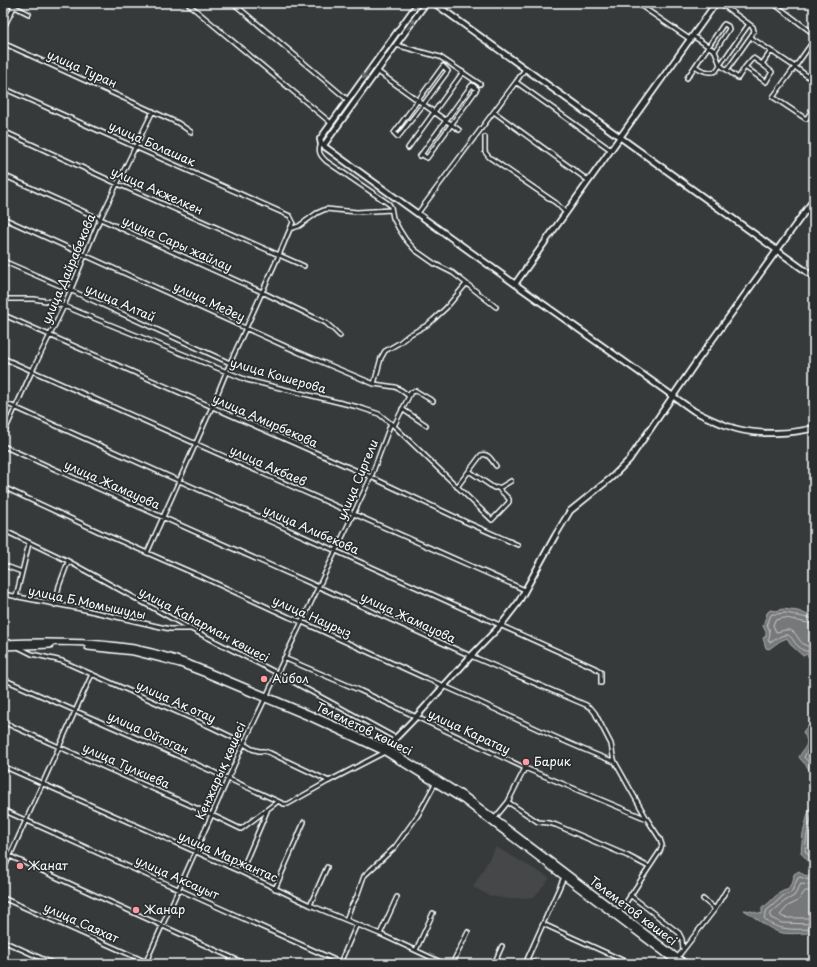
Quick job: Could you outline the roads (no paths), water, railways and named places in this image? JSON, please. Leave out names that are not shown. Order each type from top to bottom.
[{"type":"main road","name":"Төлеметов көшесі","points":[[3,646],[55,641],[91,643],[146,651],[191,664],[265,697],[359,735],[461,794],[565,876],[619,912],[677,961]]},
{"type":"main road","name":"Төлеметов көшесі","points":[[3,643],[16,644]]},
{"type":"main road","name":"Төлеметов көшесі","points":[[437,781],[677,961],[686,964]]},
{"type":"street","points":[[7,3],[29,14]]},
{"type":"street","points":[[187,3],[331,123]]},
{"type":"street","points":[[233,3],[348,100]]},
{"type":"street","points":[[418,3],[320,139],[322,145],[694,411],[718,423],[738,429],[764,433],[784,433],[814,428]]},
{"type":"street","points":[[426,3],[322,145],[320,155],[326,161],[389,204],[393,218],[406,240],[415,250],[435,264],[453,273],[496,307]]},
{"type":"street","points":[[434,3],[814,276]]},
{"type":"street","points":[[637,3],[715,51],[720,65],[738,78],[745,67],[753,58],[772,72],[766,82],[745,67]]},
{"type":"street","points":[[515,284],[716,3]]},
{"type":"street","points":[[720,3],[754,29],[751,36],[727,70]]},
{"type":"street","points":[[773,3],[814,34]]},
{"type":"street","points":[[3,29],[14,7]]},
{"type":"street","points":[[687,78],[724,24],[728,26],[729,29],[715,51]]},
{"type":"street","points":[[695,66],[704,71],[712,72],[716,70],[749,24]]},
{"type":"street","points":[[751,36],[753,39],[814,81]]},
{"type":"street","points":[[814,40],[773,97],[806,119],[814,108]]},
{"type":"street","name":"улица Туран","points":[[3,44],[153,111],[178,123],[192,132]]},
{"type":"street","points":[[396,45],[440,57],[480,84]]},
{"type":"street","points":[[762,64],[771,51]]},
{"type":"street","points":[[443,66],[448,70],[423,105],[399,137],[394,134],[443,66]]},
{"type":"street","points":[[418,213],[494,112],[524,69]]},
{"type":"street","points":[[377,71],[458,130]]},
{"type":"street","points":[[408,148],[463,72]]},
{"type":"street","points":[[516,82],[611,150]]},
{"type":"street","points":[[471,86],[477,89],[451,125],[427,158],[420,155],[471,86]]},
{"type":"street","name":"улица Болашак","points":[[3,88],[290,216],[293,222],[290,229]]},
{"type":"street","name":"улица Дайрабекова","points":[[3,435],[64,306],[100,219],[153,111]]},
{"type":"street","points":[[494,112],[589,181]]},
{"type":"street","name":"улица Акжелкен","points":[[3,131],[118,184],[304,266]]},
{"type":"street","points":[[485,137],[486,154],[556,203],[566,213]]},
{"type":"street","name":"улица Сары жайлау","points":[[3,175],[262,292],[326,323],[340,336]]},
{"type":"street","points":[[329,781],[386,750],[501,625],[518,604],[570,511],[612,478],[629,460],[672,396],[814,199]]},
{"type":"street","points":[[147,552],[290,229],[299,226],[317,213],[326,210],[357,212],[391,210]]},
{"type":"street","name":"улица Медеу","points":[[3,218],[245,328],[374,384],[395,387],[409,396]]},
{"type":"street","name":"улица Алтай","points":[[3,261],[230,363]]},
{"type":"street","points":[[374,384],[381,358],[385,352],[433,320],[446,308],[466,284]]},
{"type":"street","name":"улица Кошерова","points":[[3,299],[34,299],[64,306],[247,380],[358,407],[379,414],[393,424],[490,519],[493,520],[509,502],[509,500],[498,488]]},
{"type":"street","name":"улица Амирбекова","points":[[4,315],[371,477],[518,545]]},
{"type":"street","name":"улица Акбаев","points":[[3,358],[525,590]]},
{"type":"street","points":[[409,396],[411,392],[416,391],[433,401]]},
{"type":"street","name":"улица Сиргели","points":[[265,697],[354,514],[393,424],[409,396]]},
{"type":"street","name":"улица Алибекова","points":[[3,402],[595,668],[602,672],[601,683]]},
{"type":"street","points":[[402,409],[426,425]]},
{"type":"street","name":"улица Жамауова","points":[[3,446],[471,656],[591,708],[611,744],[612,756],[615,762],[660,839],[662,845],[619,912]]},
{"type":"street","points":[[458,487],[481,455],[486,454],[496,466]]},
{"type":"street","points":[[469,471],[494,488],[501,487],[511,480]]},
{"type":"street","name":"улица Наурыз","points":[[3,487],[557,738],[615,762]]},
{"type":"street","name":"улица Каһарман көшесі","points":[[3,530],[68,562],[396,738]]},
{"type":"street","points":[[16,597],[29,543]]},
{"type":"street","points":[[55,605],[68,562]]},
{"type":"street","points":[[3,566],[22,572]]},
{"type":"street","name":"улица Б.Момышулы","points":[[3,594],[170,629],[191,629]]},
{"type":"street","name":"улица Ак отау","points":[[16,644],[23,650],[32,654],[62,661],[92,674],[205,724],[244,743],[252,749],[270,753],[329,781]]},
{"type":"street","name":"улица Каратау","points":[[284,658],[359,690],[525,768],[647,819]]},
{"type":"street","points":[[3,872],[92,674]]},
{"type":"street","name":"улица Ойтоган","points":[[3,679],[228,778],[277,802],[288,804],[329,781]]},
{"type":"street","name":"Кенжарық көшесі","points":[[146,963],[265,697]]},
{"type":"street","name":"улица Тулкиева","points":[[3,722],[241,829],[268,809]]},
{"type":"street","name":"улица Маржантас","points":[[3,766],[445,964]]},
{"type":"street","points":[[494,819],[508,802],[525,768]]},
{"type":"street","points":[[346,920],[364,876],[395,847],[418,815],[437,781]]},
{"type":"street","points":[[240,872],[268,809],[277,802]]},
{"type":"street","points":[[508,802],[538,822],[556,825],[628,856],[649,867]]},
{"type":"street","name":"улица Аксауыт","points":[[3,810],[341,963]]},
{"type":"street","points":[[276,888],[304,822]]},
{"type":"street","points":[[3,853],[246,964]]},
{"type":"street","points":[[310,904],[327,867]]},
{"type":"street","points":[[525,964],[565,876]]},
{"type":"street","points":[[677,961],[683,950],[715,909],[727,889]]},
{"type":"street","points":[[630,896],[679,934],[682,939],[683,950]]},
{"type":"street","points":[[380,934],[397,897]]},
{"type":"street","name":"улица Саяхат","points":[[3,898],[151,964]]},
{"type":"street","points":[[703,899],[715,909]]},
{"type":"street","points":[[416,950],[433,913]]},
{"type":"street","points":[[341,963],[357,924]]},
{"type":"street","points":[[543,924],[631,964]]},
{"type":"street","points":[[452,964],[468,932]]},
{"type":"street","points":[[3,941],[54,964]]},
{"type":"street","points":[[494,964],[502,946]]},
{"type":"street","points":[[527,960],[537,964]]},
{"type":"water","points":[[783,609],[798,611],[808,615],[814,614],[814,669],[810,666],[811,661],[807,654],[803,656],[792,646],[787,638],[769,649],[766,648],[763,638],[766,636],[766,632],[763,626],[767,613],[770,610],[776,611]]},
{"type":"water","points":[[814,722],[813,772],[812,769],[810,771],[799,757],[807,743],[803,732]]},
{"type":"water","points":[[811,807],[814,810],[814,869],[801,853],[803,833]]},
{"type":"water","points":[[814,869],[813,933],[790,934],[778,932],[744,910],[762,914],[762,908],[777,895],[787,890],[793,881],[794,874],[799,871],[804,875],[809,876],[813,874]]},
{"type":"place","name":"Айбол","points":[[264,679]]},
{"type":"place","name":"Барик","points":[[526,762]]},
{"type":"place","name":"Жанат","points":[[20,866]]},
{"type":"place","name":"Жанар","points":[[136,910]]}]
